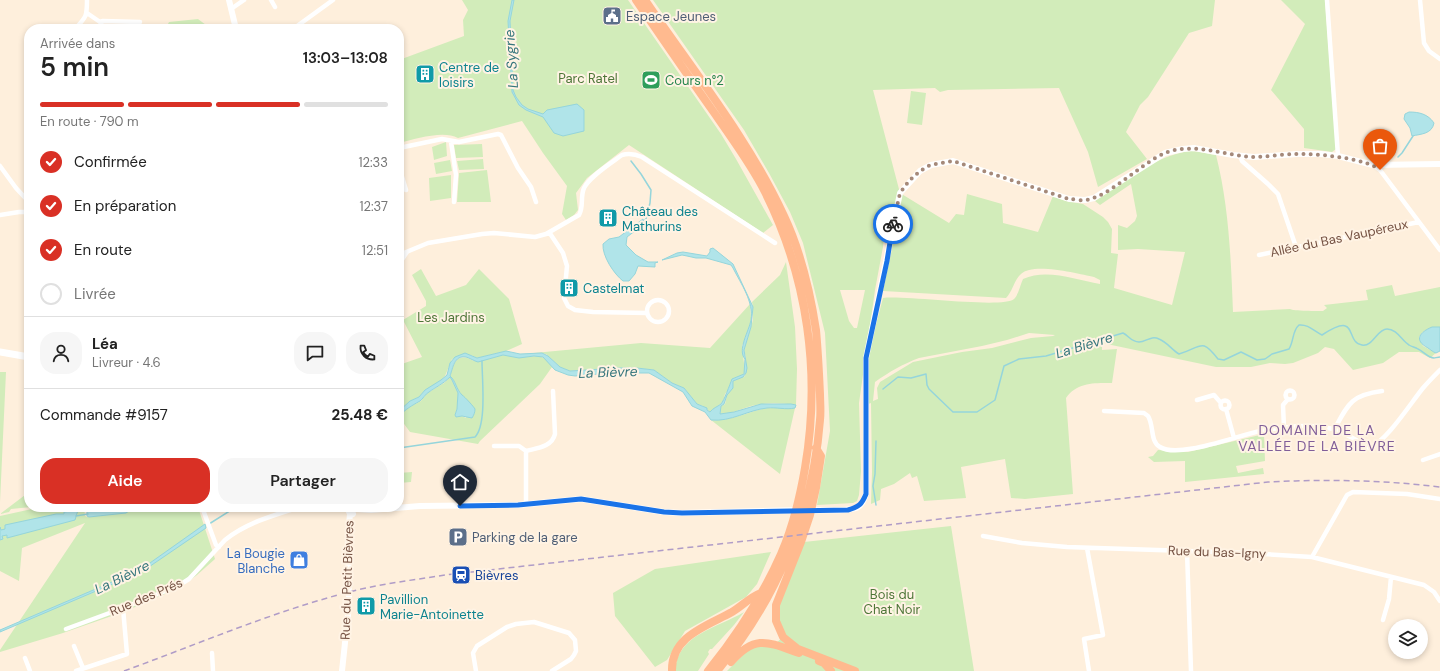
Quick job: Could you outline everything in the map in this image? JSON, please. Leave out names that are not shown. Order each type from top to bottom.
[{"type":"highway","points":[[636,0],[748,161],[765,192],[789,249],[804,303],[811,362],[812,420],[803,481],[784,555],[774,585],[751,626],[720,668]]},
{"type":"highway","points":[[645,0],[753,156],[770,186],[791,232],[801,260],[814,316],[818,351],[820,418],[816,448],[821,456],[804,512],[784,555],[730,643],[708,671]]},
{"type":"highway","points":[[812,488],[810,515],[776,605],[776,622],[783,637],[798,649],[855,671]]},
{"type":"highway","points":[[672,671],[675,653],[678,647],[688,636],[740,607],[753,596],[761,593]]},
{"type":"highway","points":[[720,668],[729,663],[741,651],[749,646],[759,643],[769,643],[824,663],[831,671]]},
{"type":"main road","points":[[0,352],[24,356]]},
{"type":"street","points":[[80,24],[86,17],[87,0]]},
{"type":"street","points":[[229,0],[235,24]]},
{"type":"street","points":[[231,9],[244,0]]},
{"type":"street","points":[[271,0],[275,7]]},
{"type":"street","points":[[300,24],[333,0]]},
{"type":"street","points":[[1327,0],[1338,156]]},
{"type":"street","points":[[1420,0],[1424,43],[1429,51],[1440,59]]},
{"type":"street","points":[[87,13],[100,22],[140,22]]},
{"type":"street","points":[[404,147],[442,139],[447,139],[451,142],[460,142],[498,134],[501,135],[518,168],[531,186],[536,202]]},
{"type":"street","points":[[451,142],[456,175],[454,202]]},
{"type":"street","points":[[404,507],[526,504],[581,499],[664,512],[700,513],[848,510],[858,508],[863,503],[866,494],[866,358],[900,193],[909,181],[920,171],[930,165],[953,161],[1069,199],[1085,200],[1103,193],[1165,153],[1184,149],[1194,148],[1254,157],[1321,154],[1338,156],[1374,165],[1440,164]]},
{"type":"street","points":[[404,253],[428,243],[482,234],[494,233],[535,237],[549,232],[579,215],[582,211],[584,188],[592,178],[622,155],[634,154],[642,157],[775,243]]},
{"type":"street","points":[[1240,156],[1242,161],[1278,194],[1296,247]]},
{"type":"street","points":[[1374,165],[1380,170],[1440,250]]},
{"type":"street","points":[[0,166],[24,197]]},
{"type":"street","points":[[404,183],[406,190]]},
{"type":"street","points":[[0,215],[24,212]]},
{"type":"street","name":"Allée du Bas Vaupéreux","points":[[1259,254],[1418,222]]},
{"type":"street","points":[[549,232],[562,253],[567,266],[564,298],[568,306],[575,310],[593,312],[647,313],[653,320],[660,322],[666,318],[668,308],[664,302],[657,301],[648,306],[647,313]]},
{"type":"street","points":[[404,256],[407,252]]},
{"type":"street","points":[[1104,411],[1144,413],[1148,416],[1155,442],[1159,447],[1169,450],[1188,450],[1259,431],[1313,426],[1334,430],[1368,448],[1375,446],[1383,439],[1424,387],[1440,370]]},
{"type":"street","points":[[526,451],[544,446],[551,442],[554,438],[553,391]]},
{"type":"street","points":[[1334,430],[1348,405],[1366,393],[1382,391]]},
{"type":"street","points":[[1197,400],[1214,395],[1221,403],[1221,407],[1226,409],[1234,438]]},
{"type":"street","points":[[1284,428],[1283,405],[1288,399]]},
{"type":"street","points":[[494,446],[519,446],[526,451]]},
{"type":"street","points":[[526,451],[526,504]]},
{"type":"street","points":[[1423,460],[1440,454]]},
{"type":"street","points":[[1312,556],[1347,495],[1353,492],[1407,494],[1440,499]]},
{"type":"street","points":[[204,512],[216,545],[219,547]]},
{"type":"street","name":"Rue des Prés","points":[[66,629],[178,586],[189,579],[231,535],[248,525],[286,512]]},
{"type":"street","name":"Rue du Petit Bièvres","points":[[342,671],[349,605],[349,512]]},
{"type":"street","name":"Rue du Bas-Igny","points":[[983,536],[1022,543],[1067,547],[1312,556],[1419,585],[1424,585],[1431,589],[1440,602]]},
{"type":"street","points":[[1087,548],[1103,635],[1084,639],[1089,671]]},
{"type":"street","points":[[1187,551],[1191,671]]},
{"type":"street","points":[[1383,620],[1389,599],[1391,577]]},
{"type":"street","points":[[76,671],[127,654],[123,608]]},
{"type":"street","points":[[476,671],[473,653],[477,646],[507,627],[534,622],[569,633],[575,640],[576,651],[574,655],[571,659],[552,671]]},
{"type":"street","points":[[74,646],[83,668]]},
{"type":"street","points":[[212,653],[213,671]]},
{"type":"street","points":[[26,658],[30,671]]},
{"type":"green space","name":"Parc Ratel","points":[[462,0],[628,0],[721,134],[773,225],[763,233],[629,145],[587,178],[576,193],[578,210],[574,215],[566,220],[562,214],[567,186],[522,121],[458,138],[437,135],[404,142],[404,58],[464,36],[463,20],[468,10]]},
{"type":"green space","points":[[653,0],[1215,0],[1212,26],[1189,33],[1148,97],[1140,105],[1126,132],[1147,159],[1098,187],[1088,152],[1059,88],[948,90],[940,92],[935,88],[873,90],[900,193],[949,223],[956,214],[964,215],[967,194],[1002,204],[1003,223],[1038,232],[1053,196],[1066,201],[1083,204],[1103,217],[1112,229],[1111,253],[1118,254],[1114,288],[1172,305],[1185,252],[1138,249],[1118,250],[1118,225],[1127,228],[1135,221],[1137,216],[1131,184],[1100,205],[1095,201],[1141,170],[1165,158],[1191,151],[1216,155],[1227,213],[1233,312],[1290,309],[1300,311],[1323,311],[1327,308],[1324,305],[1368,300],[1366,290],[1392,285],[1395,296],[1440,287],[1440,327],[1428,329],[1419,337],[1423,346],[1436,353],[1430,358],[1419,352],[1399,352],[1383,363],[1353,370],[1334,349],[1325,347],[1318,353],[1293,363],[1270,363],[1251,367],[1216,367],[1102,343],[1102,350],[1117,349],[1112,383],[1087,384],[1075,389],[1066,398],[1073,494],[1025,499],[1011,498],[1005,459],[961,467],[966,498],[924,501],[917,476],[912,478],[910,473],[894,484],[881,489],[880,500],[871,504],[871,403],[868,404],[867,358],[883,298],[911,298],[992,303],[1006,302],[1016,297],[1023,279],[1042,275],[1062,276],[1100,284],[1100,280],[1094,277],[1056,270],[1035,269],[1021,274],[1006,298],[883,291],[892,249],[894,231],[883,218],[885,227],[883,247],[875,290],[859,403],[861,471],[859,495],[857,501],[853,503],[817,505],[830,431],[825,333],[803,243],[790,212],[744,130]],"holes":[[[840,290],[865,290],[857,328],[854,328],[849,321]],[[1029,333],[1055,335],[1031,338],[992,348],[962,352],[913,362],[880,382],[877,388],[878,399],[873,401],[875,382],[896,368],[913,360],[982,346]]]},
{"type":"green space","points":[[1281,0],[1325,0],[1336,149],[1332,152],[1304,148],[1304,129],[1271,90],[1305,24]]},
{"type":"green space","points":[[198,19],[205,24],[168,24],[169,22]]},
{"type":"green space","points":[[911,91],[926,93],[922,125],[907,123]]},
{"type":"green space","points":[[446,142],[447,156],[434,160],[432,147]]},
{"type":"green space","points":[[482,144],[483,157],[456,158],[454,145]]},
{"type":"green space","points":[[483,159],[484,169],[459,170],[457,161]]},
{"type":"green space","points":[[450,160],[452,171],[436,174],[434,163]]},
{"type":"green space","points":[[487,170],[491,202],[457,202],[459,173]]},
{"type":"green space","points":[[451,175],[451,198],[430,201],[429,178]]},
{"type":"green space","points":[[786,262],[795,327],[797,369],[796,405],[768,403],[720,414],[721,406],[725,404],[727,395],[732,388],[733,381],[745,376],[746,358],[744,350],[753,320],[752,302],[780,275]]},
{"type":"green space","name":"Les Jardins","points":[[421,269],[436,296],[466,285],[479,269],[509,299],[522,344],[506,351],[477,358],[471,355],[452,359],[445,376],[438,383],[425,390],[419,397],[410,401],[404,406],[404,363],[422,357],[404,319],[426,306],[426,301],[412,275]]},
{"type":"green space","points":[[750,304],[750,326],[742,346],[745,372],[742,376],[734,378],[730,388],[725,394],[723,402],[710,412],[703,406],[697,404],[684,388],[672,383],[654,370],[619,368],[570,371],[560,367],[546,354],[523,354],[641,343],[710,348]]},
{"type":"green space","points":[[503,355],[516,357],[539,356],[546,359],[552,367],[540,384],[478,444],[410,432],[404,424],[404,411],[407,408],[421,401],[426,394],[444,383],[450,377],[458,393],[455,415],[457,417],[462,416],[466,418],[470,404],[459,392],[450,376],[453,366],[459,358],[468,358],[474,361],[485,360]]},
{"type":"green space","points":[[0,372],[6,372],[0,502]]},
{"type":"green space","points":[[767,408],[795,408],[780,474],[711,420],[733,418]]},
{"type":"green space","points":[[1264,434],[1265,461],[1236,466],[1238,473],[1263,468],[1264,474],[1185,482],[1185,461],[1154,462],[1148,457],[1153,456],[1158,450],[1188,452]]},
{"type":"green space","points":[[412,472],[411,482],[404,483],[404,473]]},
{"type":"green space","points":[[24,496],[24,508],[11,509],[9,512],[0,514]]},
{"type":"green space","points":[[24,511],[24,512],[85,512],[85,516],[88,517],[124,512],[200,512],[215,559],[181,587],[126,611],[63,633],[0,652],[85,523],[22,548],[19,581],[0,571],[0,516]]},
{"type":"green space","name":"Bois du Chat Noir","points":[[951,526],[974,671],[727,671],[750,648],[755,646],[773,646],[785,635],[778,621],[778,606],[804,542]]},
{"type":"green space","points":[[771,552],[757,584],[746,597],[685,631],[667,660],[655,667],[615,616],[613,593],[655,569]]},
{"type":"green space","points":[[744,612],[712,649],[710,649],[708,652],[709,654],[698,671],[675,671],[677,658],[683,648],[691,640],[711,628]]},
{"type":"water","points":[[512,0],[514,0],[510,21],[513,90],[516,97],[522,105],[528,109],[543,114],[547,110],[577,104],[584,110],[584,131],[563,136],[554,133],[543,117],[526,110],[519,105],[512,92],[508,21]]},
{"type":"water","points":[[1409,112],[1420,113],[1429,117],[1434,123],[1433,127],[1426,133],[1412,136],[1410,128],[1404,119],[1405,114]]},
{"type":"water","points":[[643,219],[644,224],[627,237],[626,245],[636,255],[648,262],[658,262],[655,263],[655,267],[638,266],[635,274],[629,281],[623,281],[609,264],[604,254],[603,244],[609,239],[619,237]]},
{"type":"water","points":[[713,248],[733,264],[753,307],[751,327],[744,350],[747,368],[746,373],[743,377],[733,381],[733,388],[727,395],[724,404],[721,406],[720,414],[734,412],[761,404],[791,404],[796,405],[795,408],[760,409],[732,418],[711,420],[705,412],[692,406],[683,392],[649,373],[610,373],[575,376],[555,370],[543,357],[534,356],[519,358],[503,355],[478,362],[468,357],[462,357],[456,360],[450,376],[454,380],[460,393],[475,409],[472,418],[462,416],[456,417],[458,393],[450,377],[404,412],[404,406],[410,401],[419,397],[425,390],[447,375],[450,363],[455,357],[465,353],[477,358],[506,351],[520,354],[542,353],[548,356],[560,367],[570,371],[619,368],[654,370],[672,383],[684,388],[697,404],[707,408],[710,412],[721,404],[732,379],[744,374],[745,359],[742,351],[751,320],[751,307],[749,300],[731,265],[706,258],[696,258],[682,255],[662,260],[677,253],[683,252],[707,256],[710,249]]},
{"type":"water","points":[[1432,327],[1440,327],[1440,351],[1436,353],[1423,345],[1420,339],[1420,336],[1424,331]]},
{"type":"water","points":[[64,512],[77,512],[75,520],[7,538],[7,535],[2,536],[3,539],[0,540],[0,527],[1,530],[5,529],[5,525],[56,514],[64,514]]},
{"type":"water","points":[[87,512],[128,512],[89,517],[87,516]]},
{"type":"water","points":[[205,524],[206,528],[143,571],[0,632],[0,630],[140,570]]},
{"type":"waterway","points":[[1398,157],[1413,136]]},
{"type":"waterway","name":"La Sygrie","points":[[631,161],[651,190],[650,203],[646,219],[643,221]]},
{"type":"waterway","name":"La Bièvre","points":[[883,389],[898,377],[911,378],[926,374],[929,389],[953,412],[977,412],[995,400],[1004,366],[1019,359],[1046,356],[1123,333],[1136,342],[1142,342],[1151,338],[1159,339],[1179,354],[1204,346],[1208,348],[1218,359],[1224,360],[1241,352],[1257,360],[1265,359],[1272,354],[1289,349],[1295,330],[1299,325],[1308,327],[1322,335],[1334,328],[1347,326],[1357,343],[1362,345],[1366,345],[1380,332],[1387,329],[1394,331],[1406,343],[1430,357],[1440,357]]},
{"type":"waterway","name":"La Bièvre","points":[[404,447],[475,437],[479,431],[481,423],[483,390],[482,361]]},
{"type":"waterway","points":[[876,441],[873,486],[876,505]]},
{"type":"waterway","name":"La Bièvre","points":[[209,524],[228,512]]},
{"type":"waterway","points":[[76,516],[88,514]]},
{"type":"railway","points":[[124,671],[235,629],[320,600],[397,582],[445,575],[1268,482],[1354,481],[1440,487]]},
{"type":"way so far","points":[[893,224],[900,193],[909,181],[920,171],[930,165],[953,161],[1069,199],[1085,200],[1094,198],[1103,193],[1165,153],[1184,149],[1194,148],[1254,157],[1321,154],[1338,156],[1374,165],[1380,170]]},
{"type":"place","name":"Espace Jeunes","points":[[612,16]]},
{"type":"place","name":"Centre de loisirs","points":[[425,74]]},
{"type":"place","name":"Cours n°2","points":[[651,80]]},
{"type":"place","name":"Château des Mathurins","points":[[608,218]]},
{"type":"place","name":"Castelmat","points":[[569,288]]},
{"type":"place","name":"Parking de la gare","points":[[458,537]]},
{"type":"place","name":"La Bougie Blanche","points":[[299,560]]},
{"type":"place","name":"Bièvres","points":[[461,575]]},
{"type":"place","name":"Pavillion Marie-Antoinette","points":[[366,606]]},
{"type":"district","name":"DOMAINE DE LA VALLÉE DE LA BIÈVRE","points":[[1317,438]]},
{"type":"route","points":[[460,506],[518,505],[581,499],[664,512],[682,513],[848,510],[858,508],[863,503],[866,494],[866,358],[887,261],[893,224]]}]
